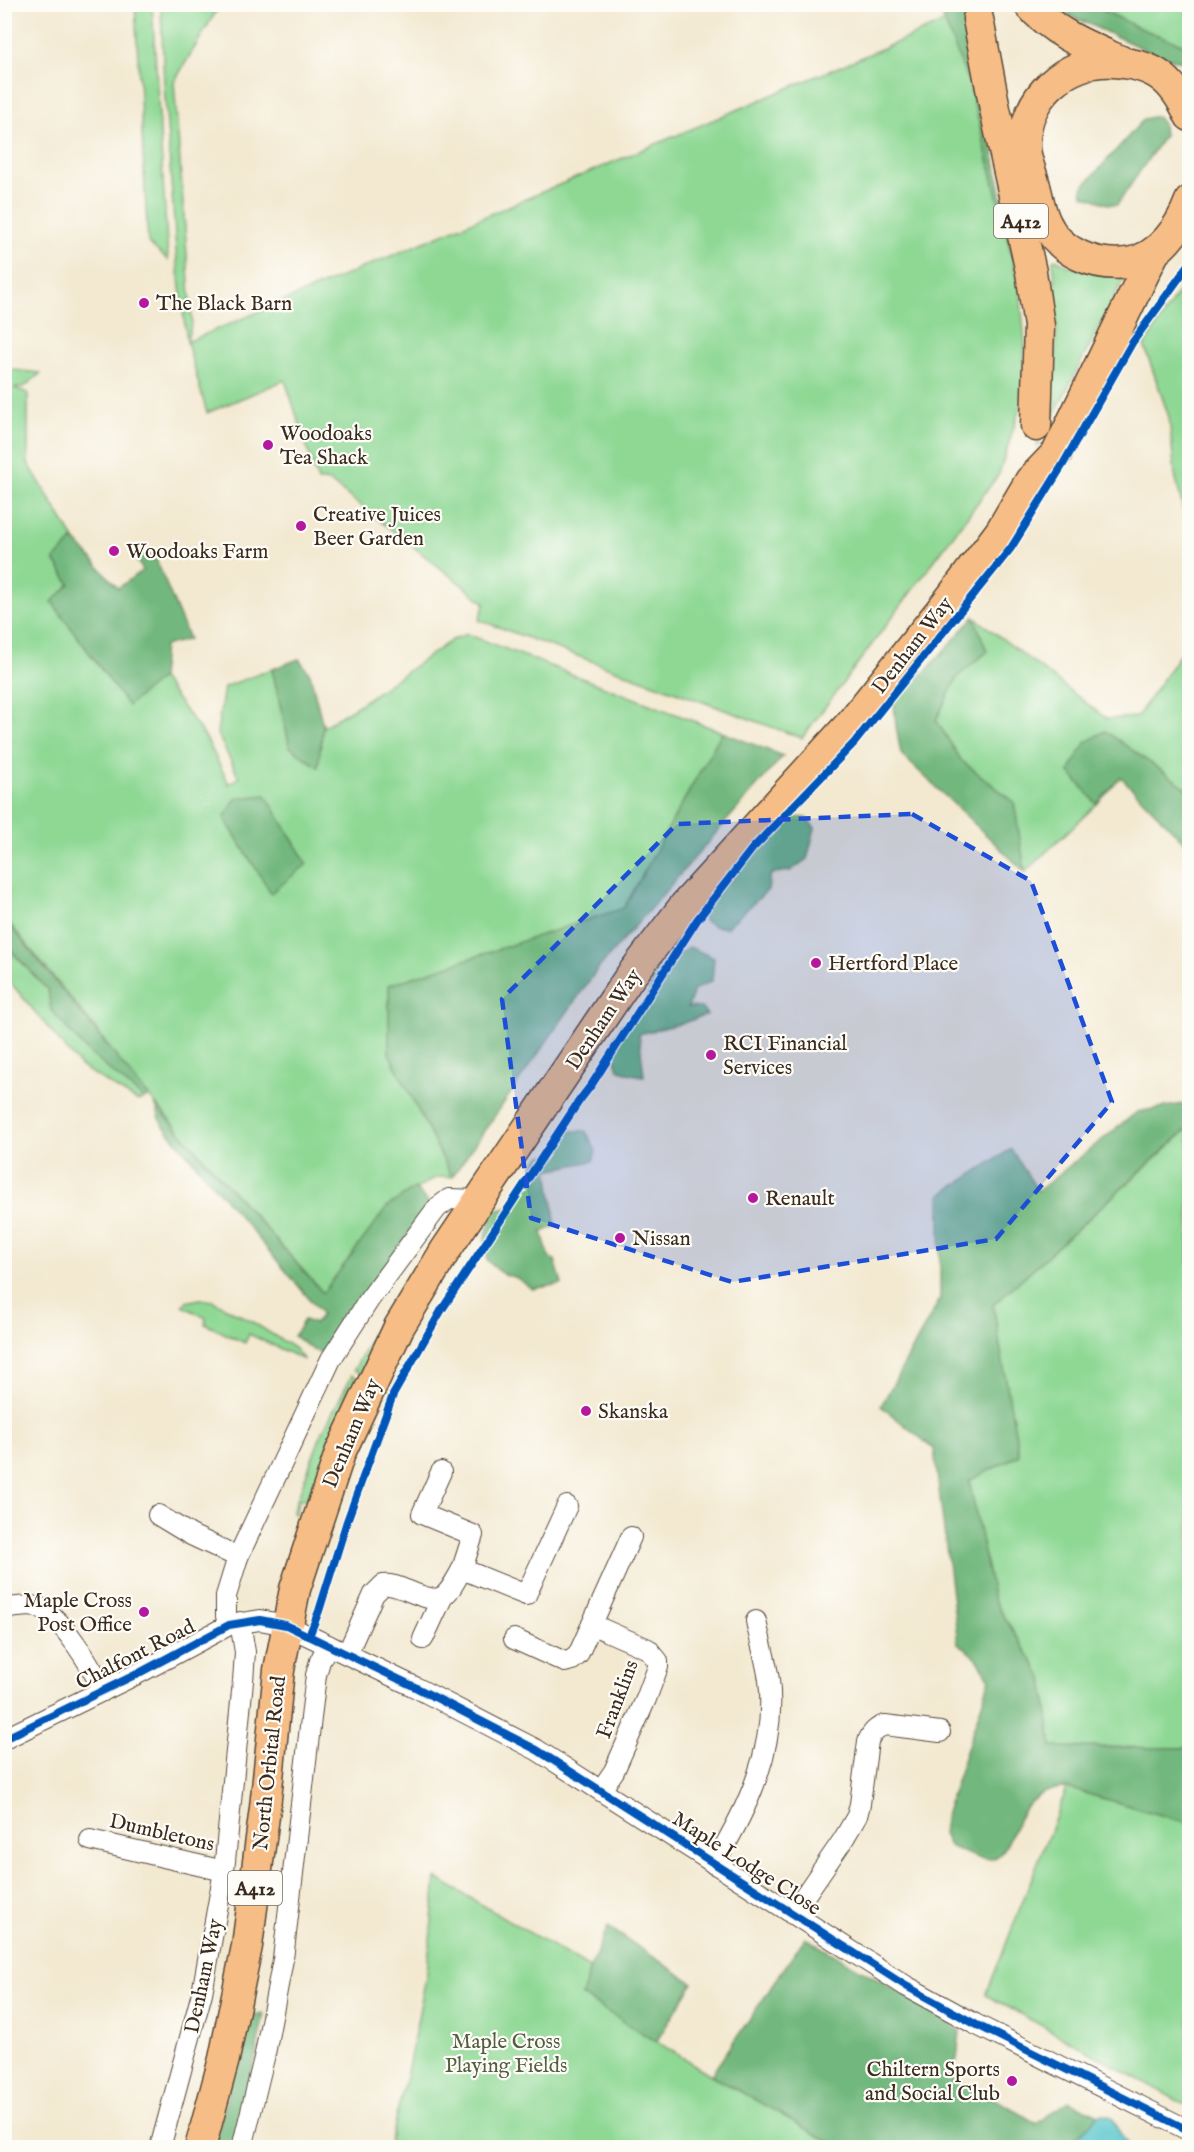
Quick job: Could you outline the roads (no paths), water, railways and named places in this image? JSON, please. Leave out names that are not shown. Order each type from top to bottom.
[{"type":"main road","points":[[1029,4],[1039,17],[1070,38],[1127,63],[1160,74],[1190,80]]},
{"type":"main road","name":"A412","points":[[975,12],[997,64],[1025,148]]},
{"type":"main road","name":"A412","points":[[975,12],[1031,272],[1039,326],[1036,426]]},
{"type":"main road","points":[[1127,63],[1098,61],[1068,73],[1048,86],[1031,111],[1025,129],[1025,148],[1045,221],[1062,246],[1073,253],[1095,261],[1122,264],[1153,255]]},
{"type":"main road","points":[[1160,74],[1179,94],[1190,116]]},
{"type":"main road","name":"Denham Way","points":[[286,1624],[304,1558],[340,1453],[399,1327],[445,1251],[629,978],[685,905],[850,724],[1000,532],[1030,481],[1057,453],[1153,255],[1172,233],[1189,206]]},
{"type":"main road","name":"Denham Way","points":[[1030,481],[1036,426],[1049,350],[1049,290],[1045,221]]},
{"type":"main road","name":"North Orbital Road","points":[[200,2148],[221,2069],[248,1946],[286,1624]]},
{"type":"street","name":"Denham Way","points":[[160,2148],[202,1993],[224,1871],[245,1652],[235,1623],[226,1616],[226,1596],[238,1557],[331,1359],[369,1300],[437,1208],[449,1199],[480,1200]]},
{"type":"street","points":[[423,1639],[442,1598],[462,1569],[473,1536],[422,1514],[441,1472]]},
{"type":"street","points":[[462,1569],[526,1595],[567,1506]]},
{"type":"street","points":[[158,1515],[191,1535],[238,1557]]},
{"type":"street","points":[[514,1639],[565,1662],[578,1655],[632,1537]]},
{"type":"street","points":[[347,1654],[374,1594],[382,1585],[395,1586],[427,1599],[442,1598]]},
{"type":"street","points":[[4,1609],[28,1606],[38,1607],[48,1612],[87,1659],[103,1691]]},
{"type":"street","name":"Chalfont Road","points":[[4,1739],[235,1623],[260,1620],[286,1624]]},
{"type":"street","points":[[714,1864],[731,1836],[755,1787],[766,1751],[770,1693],[756,1621]]},
{"type":"street","name":"Maple Lodge Close","points":[[286,1624],[537,1750],[916,1991],[983,2028],[1190,2131]]},
{"type":"street","name":"Franklins","points":[[593,1624],[648,1649],[658,1661],[656,1676],[639,1715],[614,1771],[601,1790]]},
{"type":"street","points":[[242,2148],[276,2004],[291,1898],[317,1667],[328,1645]]},
{"type":"street","points":[[792,1914],[857,1816],[871,1733],[877,1727],[885,1725],[940,1732]]},
{"type":"street","name":"Dumbletons","points":[[90,1840],[224,1871]]},
{"type":"water","points":[[1099,2115],[1112,2117],[1130,2147],[1011,2147],[1027,2143],[1061,2145],[1067,2143],[1080,2135]]},
{"type":"place","name":"The Black Barn","points":[[144,303]]},
{"type":"place","name":"Woodoaks Tea Shack","points":[[268,445]]},
{"type":"place","name":"Creative Juices Beer Garden","points":[[301,526]]},
{"type":"place","name":"Woodoaks Farm","points":[[114,551]]},
{"type":"place","name":"Hertford Place","points":[[816,963]]},
{"type":"place","name":"RCI Financial Services","points":[[711,1055]]},
{"type":"place","name":"Renault","points":[[753,1198]]},
{"type":"place","name":"Nissan","points":[[620,1238]]},
{"type":"place","name":"Skanska","points":[[586,1411]]},
{"type":"place","name":"Maple Cross Post Office","points":[[144,1612]]},
{"type":"place","name":"Chiltern Sports and Social Club","points":[[1012,2081]]},
{"type":"park label","name":"Maple Cross Playing Fields","points":[[506,2053]]}]
